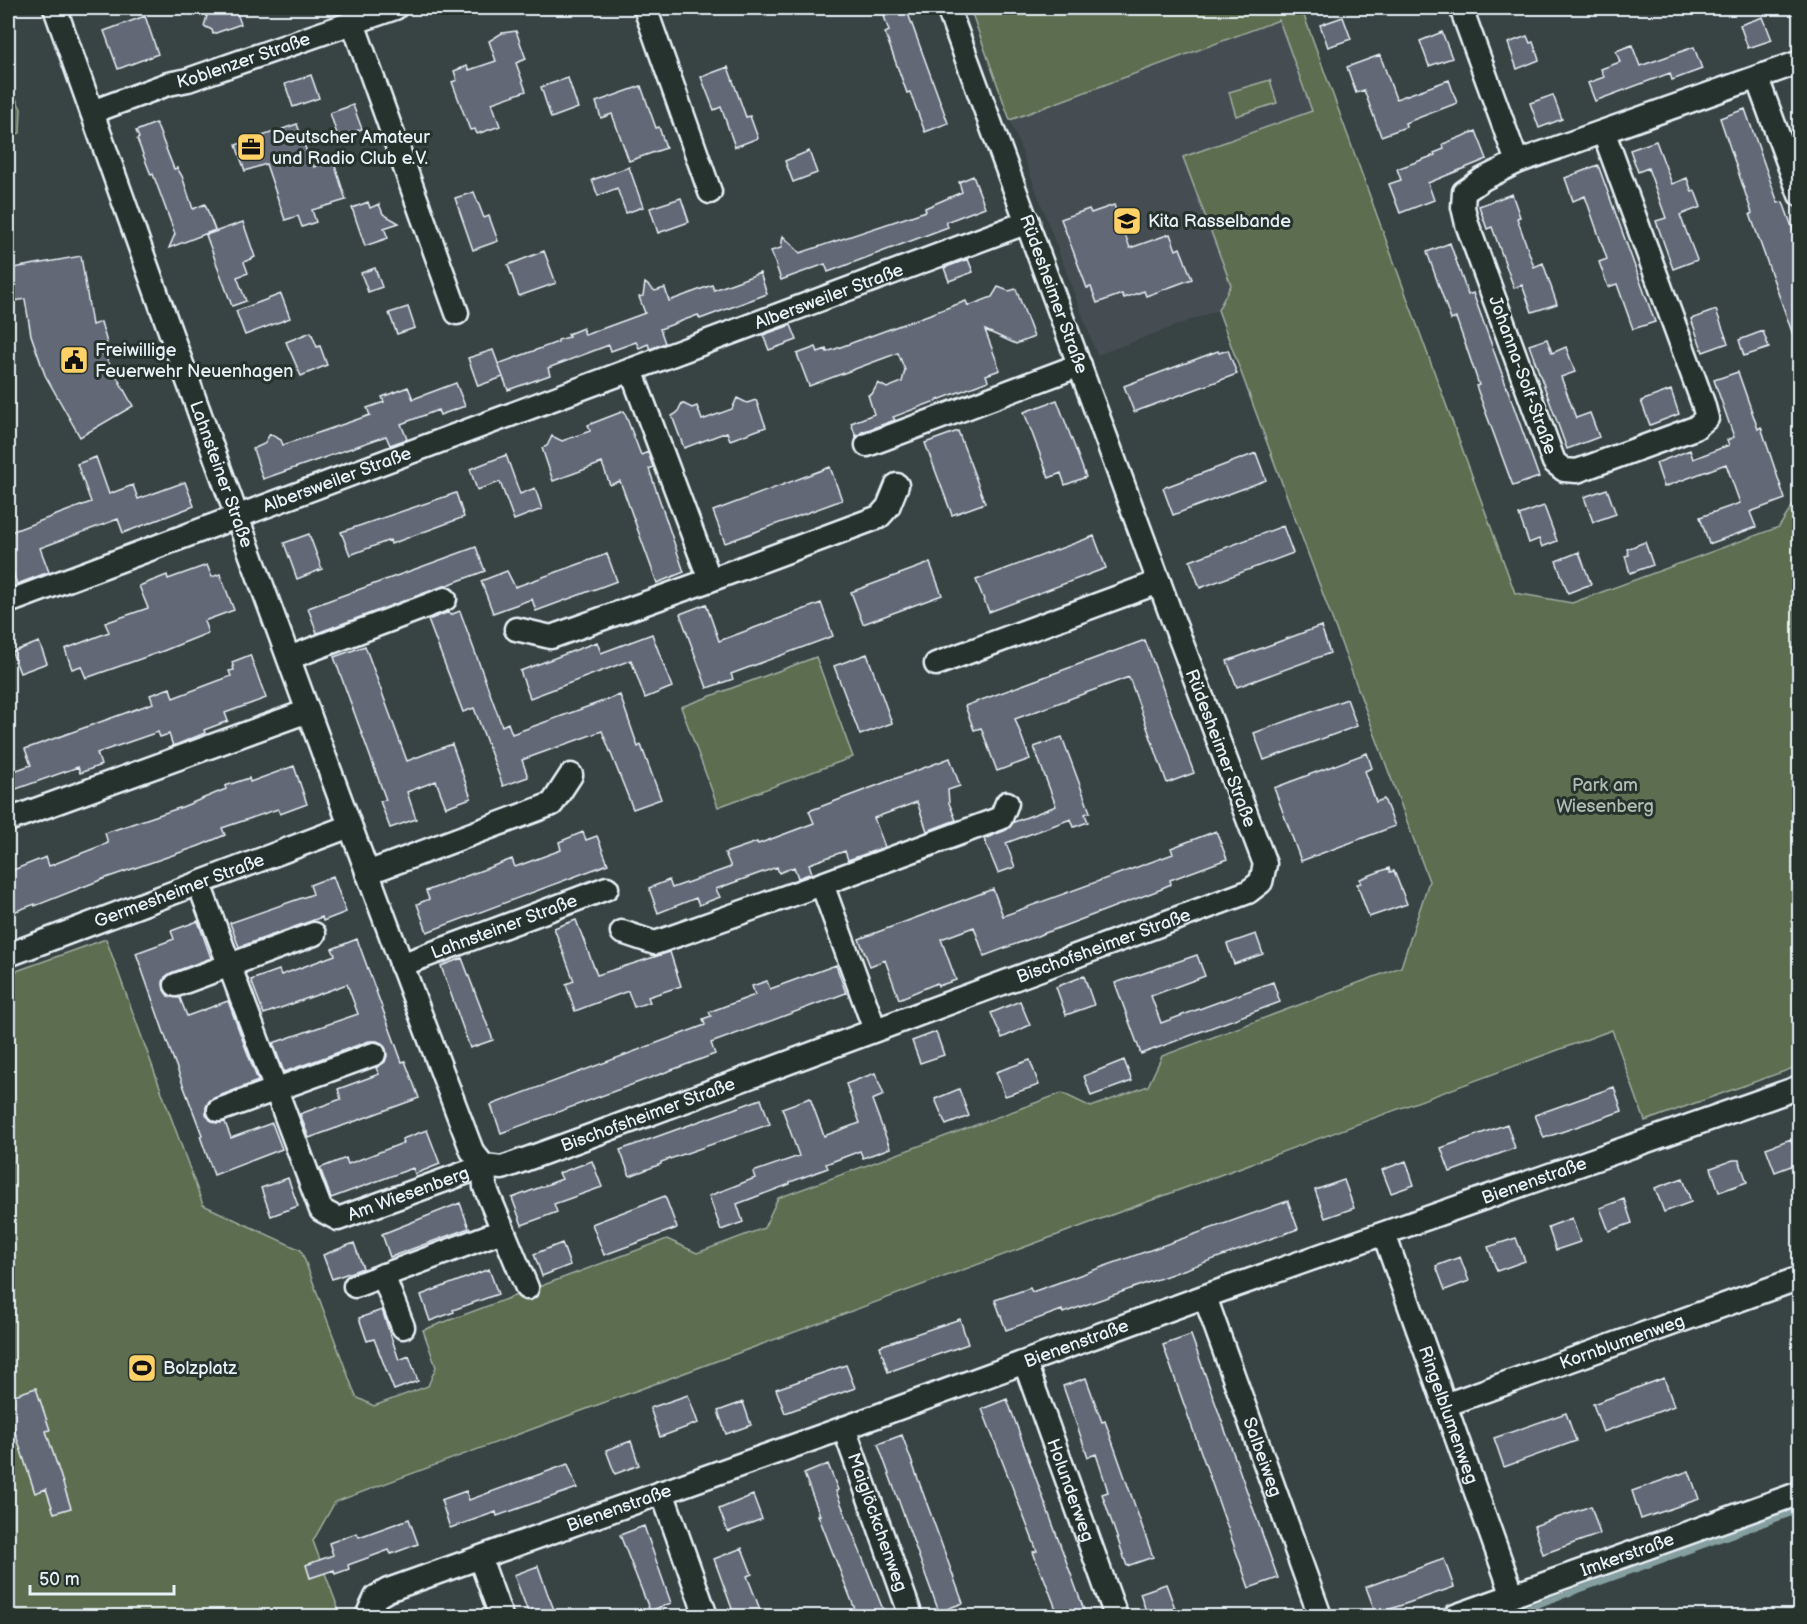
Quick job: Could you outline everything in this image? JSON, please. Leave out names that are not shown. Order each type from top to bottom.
[{"type":"street","name":"Lahnsteiner Straße","points":[[55,8],[237,517],[401,965],[472,1151],[484,1166]]},
{"type":"street","name":"Koblenzer Straße","points":[[92,112],[395,8]]},
{"type":"street","points":[[645,8],[710,192]]},
{"type":"street","name":"Rüdesheimer Straße","points":[[948,8],[1265,864],[1261,882]]},
{"type":"street","points":[[1461,8],[1517,162]]},
{"type":"street","points":[[353,22],[457,313]]},
{"type":"street","name":"Johanna-Solf-Straße","points":[[1604,133],[1707,418],[1695,429],[1577,471],[1564,470],[1554,462],[1467,224],[1463,207],[1464,192],[1483,179],[1517,162],[1800,62]]},
{"type":"street","points":[[1756,78],[1800,195]]},
{"type":"street","name":"Albersweiler Straße","points":[[8,602],[1028,222]]},
{"type":"street","points":[[867,445],[1080,365]]},
{"type":"street","points":[[631,370],[710,580]]},
{"type":"street","points":[[516,629],[551,637],[879,517],[888,507],[897,485]]},
{"type":"street","points":[[936,664],[1159,582]]},
{"type":"street","points":[[289,658],[445,599]]},
{"type":"street","points":[[8,820],[308,711]]},
{"type":"street","points":[[367,873],[552,804],[572,775]]},
{"type":"street","points":[[621,932],[655,943],[1001,818],[1007,803]]},
{"type":"street","name":"Germesheimer Straße","points":[[8,955],[350,826]]},
{"type":"street","name":"Bischofsheimer Straße","points":[[484,1166],[502,1168],[1248,892],[1261,882]]},
{"type":"street","name":"Am Wiesenberg","points":[[199,884],[321,1210],[338,1219],[484,1166]]},
{"type":"street","points":[[822,884],[875,1030]]},
{"type":"street","name":"Lahnsteiner Straße","points":[[401,965],[606,888]]},
{"type":"street","points":[[176,985],[314,934]]},
{"type":"street","points":[[219,1110],[374,1054]]},
{"type":"street","name":"Bienenstraße","points":[[367,1617],[376,1597],[388,1590],[1204,1297],[1800,1087]]},
{"type":"street","points":[[484,1166],[485,1187],[527,1288]]},
{"type":"street","points":[[355,1286],[502,1231]]},
{"type":"street","name":"Ringelblumenweg","points":[[1384,1234],[1513,1596]]},
{"type":"street","points":[[383,1275],[403,1327]]},
{"type":"street","name":"Kornblumenweg","points":[[1445,1405],[1800,1278]]},
{"type":"street","name":"Salbeiweg","points":[[1204,1297],[1320,1617]]},
{"type":"street","name":"Holunderweg","points":[[1025,1363],[1116,1617]]},
{"type":"street","name":"Maiglöckchenweg","points":[[844,1428],[911,1617]]},
{"type":"street","points":[[662,1492],[706,1617]]},
{"type":"street","name":"Imkerstraße","points":[[1455,1617],[1800,1493]]},
{"type":"street","points":[[480,1558],[501,1617]]},
{"type":"shaded area","name":"Kita Rasselbande","points":[[1279,20],[1313,111],[1183,157],[1231,285],[1218,310],[1097,355],[1010,120]]},
{"type":"green space","name":"Park am Wiesenberg","points":[[970,8],[1315,8],[1303,13],[1515,593],[1572,603],[1779,527],[1799,496],[1799,1066],[1645,1121],[1612,1030],[335,1502],[313,1541],[341,1616],[8,1616],[8,974],[106,939],[203,1205],[301,1250],[356,1397],[374,1406],[428,1386],[436,1367],[423,1330],[667,1239],[697,1253],[764,1228],[778,1198],[1062,1093],[1091,1107],[1148,1086],[1162,1056],[1401,967],[1429,881],[1218,310],[1231,285],[1183,157],[1312,111],[1279,20],[1010,120]]},
{"type":"green space","points":[[1270,80],[1277,103],[1236,116],[1229,92]]},
{"type":"green space","points":[[8,83],[21,109],[20,133],[8,137]]},
{"type":"green space","points":[[816,657],[853,757],[718,807],[681,707]]},
{"type":"building","points":[[204,8],[235,8],[241,24],[213,34],[212,30],[204,26],[207,16]]},
{"type":"building","points":[[906,8],[948,123],[925,132],[910,92],[907,93],[885,33],[889,31],[884,16]]},
{"type":"building","points":[[145,16],[158,54],[118,69],[104,31]]},
{"type":"building","points":[[1343,17],[1351,39],[1328,47],[1320,25]]},
{"type":"building","points":[[1763,17],[1772,40],[1748,48],[1740,25]]},
{"type":"building","points":[[516,31],[526,59],[516,63],[526,91],[492,103],[500,126],[477,134],[475,129],[470,130],[452,82],[457,80],[454,71],[467,66],[469,70],[496,61],[489,41],[502,33]]},
{"type":"building","points":[[1442,32],[1452,58],[1429,66],[1420,41]]},
{"type":"building","points":[[1527,36],[1530,43],[1533,42],[1539,60],[1517,69],[1508,43]]},
{"type":"building","points":[[1632,45],[1640,66],[1694,47],[1702,69],[1672,80],[1670,73],[1595,101],[1588,83],[1604,77],[1601,69],[1620,62],[1616,51]]},
{"type":"building","points":[[1380,55],[1396,99],[1449,80],[1457,103],[1405,123],[1406,127],[1381,136],[1364,90],[1356,93],[1347,67]]},
{"type":"building","points":[[728,67],[746,117],[750,116],[758,138],[735,147],[721,107],[714,110],[701,77]]},
{"type":"building","points":[[311,75],[319,98],[293,107],[285,84]]},
{"type":"building","points":[[568,78],[578,108],[551,118],[541,87]]},
{"type":"building","points":[[641,86],[666,148],[629,161],[612,114],[601,118],[596,102]]},
{"type":"building","points":[[1553,95],[1562,119],[1539,128],[1530,103]]},
{"type":"building","points":[[353,105],[362,129],[338,137],[330,113]]},
{"type":"building","points":[[1745,109],[1778,203],[1783,202],[1800,249],[1800,346],[1797,346],[1750,214],[1752,213],[1720,118]]},
{"type":"building","points":[[156,123],[174,169],[177,168],[182,176],[193,209],[205,204],[215,230],[169,248],[175,234],[153,174],[151,175],[137,139],[139,138],[136,131]]},
{"type":"building","points":[[297,124],[314,167],[333,160],[346,200],[312,210],[316,222],[302,227],[298,216],[285,220],[266,164],[245,171],[236,145]]},
{"type":"building","points":[[1476,131],[1487,159],[1428,183],[1434,200],[1400,213],[1389,184],[1401,180],[1397,169],[1435,155],[1434,153],[1444,149],[1443,144]]},
{"type":"building","points":[[1656,141],[1672,184],[1687,178],[1701,207],[1680,215],[1697,260],[1673,269],[1656,221],[1666,218],[1648,168],[1638,172],[1630,150]]},
{"type":"building","points":[[809,151],[817,173],[793,182],[785,161]]},
{"type":"building","points":[[1598,165],[1655,322],[1633,329],[1617,284],[1608,287],[1599,262],[1607,259],[1585,196],[1573,201],[1565,178]]},
{"type":"building","points":[[629,167],[643,207],[626,213],[617,188],[598,196],[592,180]]},
{"type":"building","points":[[973,176],[985,207],[946,222],[948,227],[828,272],[825,264],[781,280],[771,251],[781,248],[783,236],[800,253],[926,211],[925,208],[962,192],[959,182]]},
{"type":"building","points":[[474,192],[484,218],[489,216],[498,241],[473,250],[455,198]]},
{"type":"building","points":[[1512,194],[1520,217],[1517,218],[1534,267],[1543,263],[1557,304],[1532,312],[1522,285],[1514,288],[1492,227],[1487,229],[1479,206]]},
{"type":"building","points":[[681,198],[689,222],[658,233],[650,208]]},
{"type":"building","points":[[368,202],[370,208],[379,204],[383,214],[399,223],[384,228],[388,238],[365,246],[352,208]]},
{"type":"building","points":[[1114,205],[1130,248],[1170,234],[1176,250],[1180,248],[1192,279],[1146,296],[1144,291],[1124,298],[1122,294],[1097,303],[1091,287],[1087,288],[1061,219],[1089,209],[1091,213]]},
{"type":"building","points":[[243,222],[255,257],[244,262],[248,273],[237,277],[246,301],[232,306],[206,235]]},
{"type":"building","points":[[1450,243],[1468,295],[1473,293],[1539,477],[1513,486],[1476,386],[1479,385],[1456,318],[1451,320],[1427,252]]},
{"type":"building","points":[[544,251],[556,283],[519,296],[508,265]]},
{"type":"building","name":"Freiwillige Feuerwehr Neuenhagen","points":[[81,256],[92,325],[101,322],[107,343],[99,345],[133,406],[80,437],[45,375],[31,335],[25,299],[8,302],[8,269]]},
{"type":"building","points":[[968,259],[973,272],[949,281],[944,268]]},
{"type":"building","points":[[375,268],[382,287],[368,292],[361,273]]},
{"type":"building","points":[[760,273],[767,294],[700,319],[698,315],[660,329],[665,343],[650,349],[648,344],[639,348],[636,342],[611,351],[609,345],[548,368],[550,375],[508,390],[498,364],[558,342],[558,340],[569,337],[568,334],[583,328],[585,335],[645,313],[639,297],[643,296],[645,283],[655,291],[665,288],[669,301],[712,285],[714,290]]},
{"type":"building","points":[[998,287],[1009,291],[1016,289],[1034,337],[1016,344],[985,330],[1000,370],[986,375],[988,381],[893,417],[895,420],[862,432],[856,437],[851,423],[874,414],[868,395],[872,394],[878,383],[887,388],[902,382],[905,370],[898,353],[809,386],[797,354],[816,347],[818,352],[826,349],[827,352],[966,301],[968,306],[992,297]]},
{"type":"building","points":[[281,294],[290,318],[245,335],[236,311]]},
{"type":"building","points":[[408,307],[415,328],[397,334],[389,313]]},
{"type":"building","points":[[1716,310],[1728,343],[1703,352],[1691,319]]},
{"type":"building","points":[[791,325],[797,340],[769,350],[763,335]]},
{"type":"building","points":[[1763,331],[1769,348],[1744,356],[1739,340]]},
{"type":"building","points":[[311,332],[317,347],[320,346],[327,365],[301,376],[286,342]]},
{"type":"building","points":[[1547,339],[1552,353],[1566,347],[1575,372],[1561,377],[1576,418],[1590,413],[1599,437],[1567,449],[1529,345]]},
{"type":"building","points":[[493,350],[503,377],[478,386],[468,358]]},
{"type":"building","points":[[1228,350],[1237,374],[1134,412],[1124,386],[1218,351],[1219,353]]},
{"type":"building","points":[[1738,372],[1758,429],[1761,427],[1785,499],[1750,512],[1756,527],[1709,544],[1700,517],[1740,503],[1726,464],[1664,487],[1656,463],[1690,450],[1693,459],[1729,445],[1727,440],[1734,437],[1714,380]]},
{"type":"building","points":[[456,383],[465,406],[440,415],[438,410],[401,424],[407,439],[390,445],[386,436],[263,479],[253,449],[264,444],[270,434],[281,440],[283,445],[370,415],[367,408],[384,402],[382,397],[408,387],[413,399]]},
{"type":"building","points":[[1671,390],[1679,414],[1650,425],[1641,401]]},
{"type":"building","points":[[737,398],[747,403],[756,400],[766,427],[730,440],[727,432],[684,448],[672,416],[677,413],[682,403],[692,408],[697,406],[702,420],[732,409]]},
{"type":"building","points":[[1057,400],[1086,477],[1065,485],[1061,473],[1049,478],[1024,412]]},
{"type":"building","points":[[624,411],[641,455],[648,452],[653,467],[649,469],[684,572],[657,583],[620,481],[610,485],[602,463],[553,481],[542,448],[547,446],[552,436],[562,441],[590,431],[588,425]]},
{"type":"building","points":[[958,431],[985,503],[952,515],[925,443]]},
{"type":"building","points":[[1256,453],[1266,480],[1173,515],[1163,488]]},
{"type":"building","points":[[506,455],[520,494],[535,488],[542,509],[514,520],[500,482],[477,490],[470,469]]},
{"type":"building","points":[[96,457],[109,494],[133,485],[138,499],[185,482],[194,506],[123,533],[118,519],[40,548],[49,572],[17,584],[8,559],[8,533],[91,502],[77,464]]},
{"type":"building","points":[[830,467],[842,500],[725,543],[713,511]]},
{"type":"building","points":[[1607,489],[1616,514],[1593,522],[1584,497]]},
{"type":"building","points":[[456,493],[464,517],[391,544],[390,540],[350,555],[341,532]]},
{"type":"building","points":[[1544,506],[1557,541],[1542,547],[1539,539],[1529,543],[1519,515]]},
{"type":"building","points":[[1283,526],[1293,553],[1200,588],[1190,561]]},
{"type":"building","points":[[309,534],[322,569],[297,579],[284,543]]},
{"type":"building","points":[[1094,536],[1106,568],[989,612],[976,580]]},
{"type":"building","points":[[1645,542],[1653,565],[1630,573],[1625,556],[1629,555],[1627,549]]},
{"type":"building","points":[[476,547],[485,571],[317,633],[308,608]]},
{"type":"building","points":[[1579,552],[1591,584],[1568,593],[1556,561]]},
{"type":"building","points":[[607,554],[617,581],[536,611],[532,599],[493,613],[481,581],[507,571],[515,587]]},
{"type":"building","points":[[930,563],[942,595],[863,624],[851,592]]},
{"type":"building","points":[[207,565],[212,577],[220,574],[234,610],[204,621],[208,633],[86,678],[81,666],[72,669],[65,649],[109,632],[105,623],[148,608],[139,586],[167,575],[168,579]]},
{"type":"building","points":[[821,603],[833,636],[731,674],[733,679],[707,688],[680,614],[706,604],[719,641]]},
{"type":"building","points":[[460,611],[502,726],[508,723],[512,734],[620,695],[638,747],[641,745],[661,799],[633,809],[602,731],[522,760],[528,777],[503,786],[474,708],[463,712],[428,620],[449,612],[450,615]]},
{"type":"building","points":[[1321,626],[1330,653],[1237,687],[1227,661]]},
{"type":"building","points":[[652,634],[672,687],[645,698],[631,660],[530,698],[520,671],[597,642],[601,653]]},
{"type":"building","points":[[1145,640],[1194,773],[1167,783],[1129,677],[1015,719],[1030,759],[997,771],[981,728],[974,730],[965,706]]},
{"type":"building","points":[[39,642],[47,663],[20,673],[12,652]]},
{"type":"building","points":[[365,646],[407,761],[452,744],[471,798],[446,807],[436,781],[407,792],[416,819],[390,828],[380,801],[386,800],[334,657]]},
{"type":"building","points":[[867,654],[892,723],[860,735],[834,666]]},
{"type":"building","points":[[250,655],[266,698],[225,713],[228,721],[173,746],[169,734],[160,737],[158,732],[97,753],[101,765],[80,773],[78,767],[8,792],[8,773],[31,765],[25,749],[153,703],[150,695],[170,688],[173,698],[231,676],[229,671],[234,670],[232,662]]},
{"type":"building","points":[[1347,699],[1357,726],[1264,760],[1254,733]]},
{"type":"building","points":[[1062,737],[1090,812],[1085,814],[1088,822],[1074,827],[1071,819],[1006,843],[1015,867],[998,873],[984,839],[1006,830],[1014,822],[1056,806],[1034,747]]},
{"type":"building","points":[[1367,753],[1372,768],[1365,771],[1376,802],[1384,799],[1395,826],[1301,861],[1274,788]]},
{"type":"building","points":[[950,758],[960,786],[948,790],[949,803],[956,820],[927,831],[917,802],[874,818],[885,847],[848,860],[845,851],[809,864],[812,873],[798,878],[794,867],[779,873],[777,867],[716,889],[720,897],[699,905],[696,898],[658,913],[649,888],[669,880],[672,888],[731,867],[725,853],[757,842],[758,844],[814,823],[809,811]]},
{"type":"building","points":[[294,766],[307,804],[280,814],[278,809],[222,828],[225,835],[199,846],[8,914],[8,872],[46,857],[49,866],[108,843],[105,833],[182,807],[226,789],[225,786],[249,778],[250,782]]},
{"type":"building","points":[[1216,831],[1227,859],[1170,880],[1171,884],[1162,889],[984,956],[974,927],[941,939],[956,980],[938,986],[937,983],[899,999],[885,960],[870,966],[859,939],[993,889],[1003,916],[1173,854],[1171,848]]},
{"type":"building","points":[[583,832],[586,840],[597,836],[608,864],[427,932],[417,904],[429,899],[426,891],[512,859],[515,867],[561,850],[559,842]]},
{"type":"building","points":[[1389,868],[1390,872],[1394,871],[1407,904],[1369,917],[1357,884],[1361,883],[1360,879]]},
{"type":"building","points":[[333,876],[346,912],[323,921],[322,917],[239,947],[230,923],[313,894],[310,885]]},
{"type":"building","points":[[576,920],[597,975],[670,952],[681,986],[648,997],[650,1002],[634,1007],[628,991],[575,1011],[566,984],[574,981],[554,928]]},
{"type":"building","points":[[198,921],[211,958],[165,977],[164,990],[168,996],[180,998],[187,1016],[228,1001],[258,1081],[209,1101],[206,1114],[216,1123],[225,1122],[231,1138],[272,1123],[282,1149],[214,1175],[200,1136],[202,1135],[136,953],[174,939],[171,931]]},
{"type":"building","points":[[1256,934],[1263,954],[1234,964],[1227,944]]},
{"type":"building","points":[[357,939],[402,1062],[405,1061],[419,1098],[309,1138],[300,1114],[341,1099],[338,1089],[379,1074],[376,1068],[385,1062],[386,1049],[382,1043],[369,1041],[284,1072],[273,1043],[358,1014],[347,984],[264,1014],[251,980],[279,970],[281,975],[335,955],[332,949]]},
{"type":"building","points":[[1197,955],[1205,976],[1151,996],[1161,1023],[1273,982],[1280,1002],[1141,1054],[1115,983]]},
{"type":"building","points":[[462,958],[493,1040],[470,1048],[441,966]]},
{"type":"building","points":[[836,965],[846,993],[711,1043],[715,1054],[501,1133],[491,1105],[705,1025],[703,1019],[711,1016],[709,1012],[755,995],[752,986],[767,981],[770,989]]},
{"type":"building","points":[[1084,976],[1094,1005],[1066,1015],[1056,987]]},
{"type":"building","points":[[1020,1001],[1030,1025],[1002,1038],[991,1013]]},
{"type":"building","points":[[936,1032],[944,1055],[920,1063],[912,1041]]},
{"type":"building","points":[[1030,1060],[1039,1085],[1005,1096],[996,1072]]},
{"type":"building","points":[[1124,1060],[1132,1081],[1091,1096],[1084,1076]]},
{"type":"building","points":[[875,1073],[884,1095],[872,1100],[890,1148],[863,1158],[860,1151],[826,1164],[828,1168],[737,1204],[743,1222],[721,1230],[709,1196],[755,1178],[753,1172],[799,1156],[782,1108],[810,1098],[824,1136],[860,1123],[846,1084]]},
{"type":"building","points":[[1614,1087],[1622,1111],[1544,1138],[1535,1115]]},
{"type":"building","points":[[959,1089],[969,1116],[946,1125],[935,1099]]},
{"type":"building","points":[[761,1099],[770,1124],[661,1162],[661,1164],[630,1176],[620,1150]]},
{"type":"building","points":[[1507,1124],[1515,1148],[1450,1172],[1441,1148]]},
{"type":"building","points":[[427,1130],[440,1164],[415,1174],[413,1168],[331,1198],[320,1168],[346,1158],[348,1164],[403,1143],[402,1139]]},
{"type":"building","points":[[1791,1139],[1799,1163],[1775,1172],[1766,1148]]},
{"type":"building","points":[[1739,1160],[1747,1182],[1719,1192],[1711,1168]]},
{"type":"building","points":[[592,1161],[602,1187],[554,1204],[557,1212],[522,1225],[512,1198],[562,1179],[559,1173]]},
{"type":"building","points":[[1406,1161],[1414,1185],[1391,1193],[1382,1170]]},
{"type":"building","points":[[288,1178],[298,1206],[271,1216],[261,1188]]},
{"type":"building","points":[[1683,1178],[1691,1202],[1664,1212],[1655,1188]]},
{"type":"building","points":[[1344,1180],[1354,1208],[1325,1218],[1315,1190]]},
{"type":"building","points":[[665,1196],[677,1228],[604,1255],[592,1224]]},
{"type":"building","points":[[1624,1199],[1632,1223],[1609,1231],[1600,1208]]},
{"type":"building","points":[[1288,1201],[1298,1229],[1063,1313],[1062,1310],[1006,1330],[995,1300],[1030,1288],[1032,1292]]},
{"type":"building","points":[[460,1203],[469,1228],[390,1257],[382,1234]]},
{"type":"building","points":[[1572,1218],[1580,1242],[1556,1250],[1548,1227]]},
{"type":"building","points":[[1516,1238],[1525,1261],[1497,1271],[1488,1247]]},
{"type":"building","points":[[354,1243],[363,1268],[332,1279],[323,1255]]},
{"type":"building","points":[[562,1243],[570,1265],[542,1276],[534,1254]]},
{"type":"building","points":[[1460,1257],[1469,1281],[1445,1290],[1436,1266]]},
{"type":"building","points":[[489,1269],[498,1294],[430,1321],[421,1295]]},
{"type":"building","points":[[382,1310],[399,1360],[409,1356],[418,1381],[394,1390],[374,1339],[367,1341],[359,1318]]},
{"type":"building","points":[[960,1319],[968,1344],[888,1372],[880,1346]]},
{"type":"building","points":[[1191,1335],[1278,1578],[1249,1588],[1163,1345]]},
{"type":"building","points":[[846,1365],[855,1388],[785,1413],[776,1389]]},
{"type":"building","points":[[1086,1378],[1102,1422],[1105,1421],[1153,1557],[1127,1566],[1102,1494],[1108,1492],[1096,1454],[1088,1457],[1063,1386]]},
{"type":"building","points":[[1664,1378],[1674,1406],[1603,1432],[1593,1404]]},
{"type":"building","points":[[36,1388],[50,1430],[46,1431],[71,1508],[54,1513],[46,1489],[35,1493],[8,1411],[8,1397]]},
{"type":"building","points":[[688,1395],[698,1423],[660,1437],[650,1408]]},
{"type":"building","points":[[1007,1399],[1084,1610],[1068,1617],[1059,1617],[1042,1576],[1033,1552],[1037,1551],[982,1409]]},
{"type":"building","points":[[743,1402],[751,1425],[726,1434],[718,1411]]},
{"type":"building","points":[[1566,1413],[1576,1441],[1504,1467],[1494,1438]]},
{"type":"building","points":[[902,1435],[963,1603],[939,1612],[878,1444]]},
{"type":"building","points":[[631,1441],[639,1465],[615,1474],[606,1450]]},
{"type":"building","points":[[568,1464],[577,1488],[497,1516],[496,1512],[450,1528],[441,1500],[466,1491],[469,1500]]},
{"type":"building","points":[[828,1464],[838,1490],[836,1491],[886,1617],[858,1617],[818,1515],[820,1515],[804,1474]]},
{"type":"building","points":[[1689,1471],[1699,1499],[1641,1519],[1632,1491]]},
{"type":"building","points":[[753,1495],[762,1519],[728,1532],[719,1509]]},
{"type":"building","points":[[1591,1506],[1600,1534],[1543,1554],[1534,1526]]},
{"type":"building","points":[[409,1519],[418,1544],[391,1554],[389,1550],[348,1565],[349,1569],[335,1574],[334,1570],[310,1578],[306,1565],[333,1555],[329,1543],[357,1533],[359,1537]]},
{"type":"building","points":[[644,1526],[671,1603],[650,1611],[620,1535]]},
{"type":"building","points":[[742,1548],[752,1574],[747,1576],[763,1617],[735,1617],[714,1559]]},
{"type":"building","points":[[1444,1559],[1454,1587],[1376,1614],[1366,1587]]},
{"type":"building","points":[[538,1566],[557,1617],[530,1617],[514,1575]]},
{"type":"building","points":[[1166,1584],[1175,1608],[1148,1617],[1140,1593]]},
{"type":"waterway","points":[[1506,1616],[1800,1510]]},
{"type":"place","name":"Deutscher Amateur und Radio Club e.V.","points":[[251,147]]},
{"type":"place","name":"Kita Rasselbande","points":[[1127,221]]},
{"type":"place","name":"Freiwillige Feuerwehr Neuenhagen","points":[[74,360]]},
{"type":"place","name":"Bolzplatz","points":[[142,1368]]}]
